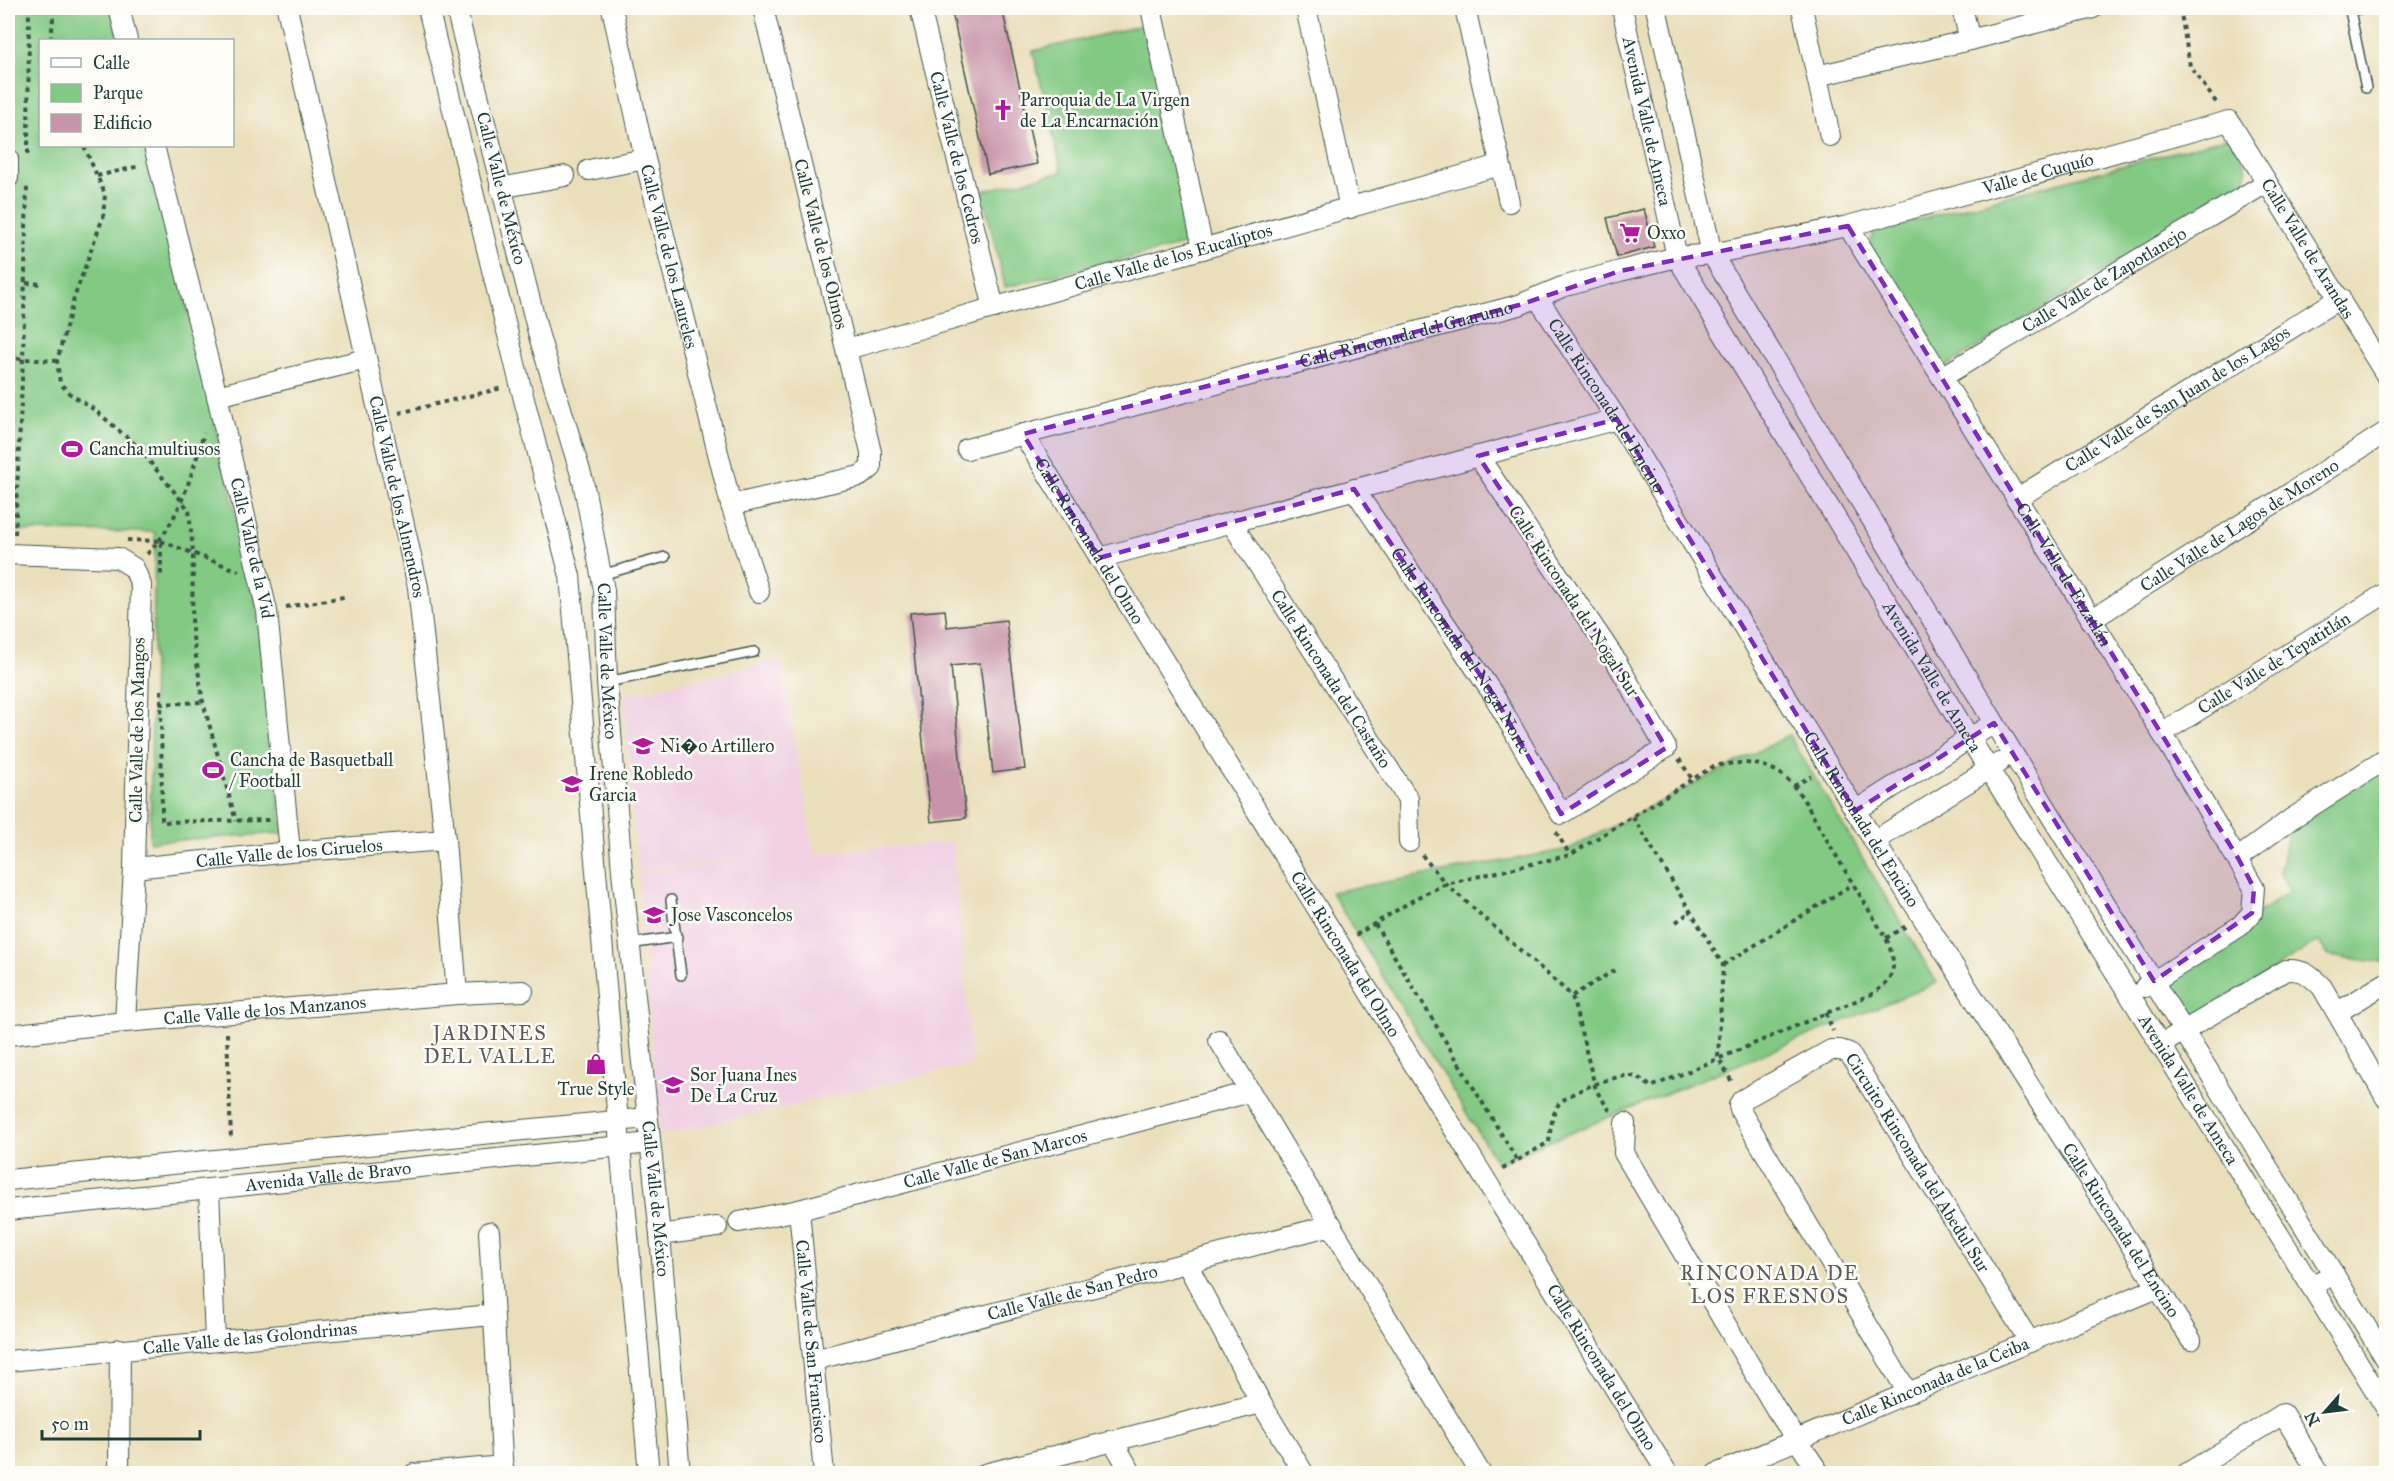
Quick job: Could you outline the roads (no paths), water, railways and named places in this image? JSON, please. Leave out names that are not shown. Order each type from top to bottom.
[{"type":"street","points":[[119,8],[127,39]]},
{"type":"street","name":"Calle Valle de los Almendros","points":[[287,8],[418,586],[445,840],[458,994]]},
{"type":"street","name":"Calle Valle de México","points":[[428,8],[520,384],[570,576],[649,1473]]},
{"type":"street","name":"Calle Valle de México","points":[[456,8],[539,336],[583,481],[604,590],[607,682],[629,944],[660,1235],[680,1473]]},
{"type":"street","name":"Calle Valle de los Laureles","points":[[612,8],[645,159],[731,505],[759,592]]},
{"type":"street","name":"Calle Valle de los Olmos","points":[[731,505],[860,476],[871,468],[872,452],[763,8]]},
{"type":"street","name":"Calle Valle de los Cedros","points":[[920,8],[994,308]]},
{"type":"street","points":[[1151,8],[1203,249]]},
{"type":"street","points":[[1306,8],[1350,208]]},
{"type":"street","points":[[1465,8],[1509,202]]},
{"type":"street","name":"Avenida Valle de Ameca","points":[[1622,8],[1677,257],[1970,739],[2386,1408]]},
{"type":"street","name":"Avenida Valle de Ameca","points":[[1656,8],[1712,254],[1994,723],[2386,1359]]},
{"type":"street","points":[[1802,8],[1830,136]]},
{"type":"street","points":[[1962,8],[1970,40]]},
{"type":"street","points":[[1817,76],[2093,8]]},
{"type":"street","name":"Calle Valle de Arandas","points":[[2229,121],[2386,375]]},
{"type":"street","name":"Valle de Cuquío","points":[[1848,226],[2229,121]]},
{"type":"street","name":"Calle Valle de la Vid","points":[[151,155],[217,396],[267,611],[290,852]]},
{"type":"street","points":[[8,159],[14,174],[8,178]]},
{"type":"street","points":[[589,170],[645,159]]},
{"type":"street","name":"Calle Valle de los Eucaliptos","points":[[848,350],[1500,165]]},
{"type":"street","points":[[500,188],[565,176]]},
{"type":"street","name":"Calle Valle de Zapotlanejo","points":[[1942,377],[2266,183]]},
{"type":"street","name":"Calle Rinconada del Guarumo","points":[[967,449],[1519,305],[1574,284],[1677,257],[1712,254],[1848,226]]},
{"type":"street","name":"Calle Valle de Etzatlán","points":[[1848,226],[2162,733],[2254,888],[2253,914],[2240,926],[2154,981]]},
{"type":"street","name":"Calle Rinconada del Encino","points":[[1538,297],[1617,419],[1855,811],[2191,1340]]},
{"type":"street","name":"Calle Valle de San Juan de los Lagos","points":[[2016,499],[2340,298]]},
{"type":"street","points":[[510,343],[539,336]]},
{"type":"street","points":[[217,396],[366,359]]},
{"type":"street","points":[[1100,558],[1617,419]]},
{"type":"street","name":"Calle Valle de Lagos de Moreno","points":[[2091,620],[2386,432]]},
{"type":"street","name":"Calle Rinconada del Olmo","points":[[1023,434],[1668,1473]]},
{"type":"street","name":"Calle Rinconada del Nogal Sur","points":[[1478,456],[1613,656],[1666,748],[1561,814]]},
{"type":"street","name":"Calle Rinconada del Nogal Norte","points":[[1354,489],[1493,694],[1561,814]]},
{"type":"street","name":"Calle Rinconada del Castaño","points":[[1231,522],[1408,799],[1409,842]]},
{"type":"street","name":"Calle Valle de los Mangos","points":[[11,546],[118,558],[134,568],[141,585],[134,868],[125,1022]]},
{"type":"street","name":"Calle Valle de Tepatitlán","points":[[2162,733],[2386,593]]},
{"type":"street","points":[[1855,811],[1994,723]]},
{"type":"street","points":[[1874,841],[2013,754]]},
{"type":"street","points":[[2238,858],[2291,819],[2386,759]]},
{"type":"street","name":"Calle Valle de los Ciruelos","points":[[134,868],[290,852],[445,840]]},
{"type":"street","points":[[2160,1045],[2286,970],[2299,969],[2322,987],[2338,1011],[2386,1098]]},
{"type":"street","points":[[2130,997],[2154,981]]},
{"type":"street","points":[[2338,1011],[2386,983]]},
{"type":"street","name":"Calle Valle de los Manzanos","points":[[8,1035],[125,1022],[458,994],[523,991]]},
{"type":"street","points":[[1219,1040],[1480,1473]]},
{"type":"street","name":"Circuito Rinconada del Abedul Sur","points":[[1908,1393],[1741,1112],[1739,1105],[1742,1100],[1831,1050],[1849,1053],[2030,1342]]},
{"type":"street","name":"Calle Valle de San Marcos","points":[[739,1222],[799,1210],[1250,1092]]},
{"type":"street","name":"Avenida Valle de Bravo","points":[[8,1180],[646,1118]]},
{"type":"street","points":[[1624,1123],[1624,1153],[1776,1408],[1820,1473]]},
{"type":"street","name":"Avenida Valle de Bravo","points":[[8,1209],[650,1143]]},
{"type":"street","points":[[209,1189],[215,1341]]},
{"type":"street","name":"Calle Valle de San Francisco","points":[[799,1210],[824,1473]]},
{"type":"street","name":"Calle Valle de San Pedro","points":[[814,1360],[1332,1225]]},
{"type":"street","points":[[660,1235],[717,1227]]},
{"type":"street","points":[[414,1473],[503,1470],[492,1315],[489,1232]]},
{"type":"street","points":[[1187,1264],[1261,1403],[1304,1473]]},
{"type":"street","points":[[2311,1286],[2334,1274]]},
{"type":"street","name":"Calle Rinconada de la Ceiba","points":[[1716,1473],[2157,1288]]},
{"type":"street","name":"Calle Valle de las Golondrinas","points":[[8,1361],[492,1315]]},
{"type":"street","points":[[119,1473],[120,1349]]},
{"type":"street","points":[[985,1473],[1261,1403]]},
{"type":"street","points":[[2186,1473],[2283,1414],[2319,1473]]},
{"type":"street","points":[[1112,1440],[1132,1473]]},
{"type":"lane","points":[[2364,8],[2350,11],[2366,88]]},
{"type":"lane","points":[[601,575],[665,557]]},
{"type":"lane","points":[[607,682],[754,652]]},
{"type":"lane","points":[[671,900],[681,975]]},
{"type":"lane","points":[[629,944],[677,937]]},
{"type":"place","name":"Parroquia de La Virgen de La Encarnación","points":[[1003,110]]},
{"type":"place","name":"Oxxo","points":[[1630,233]]},
{"type":"place","name":"Cancha multiusos","points":[[72,449]]},
{"type":"place","name":"Ni�o Artillero","points":[[643,746]]},
{"type":"place","name":"Cancha de Basquetball / Football","points":[[213,770]]},
{"type":"place","name":"Irene Robledo Garcia","points":[[572,784]]},
{"type":"place","name":"Jose Vasconcelos","points":[[654,915]]},
{"type":"place","name":"True Style","points":[[596,1064]]},
{"type":"place","name":"Sor Juana Ines De La Cruz","points":[[673,1085]]},
{"type":"district","name":"JARDINES DEL VALLE","points":[[490,1044]]},
{"type":"district","name":"RINCONADA DE LOS FRESNOS","points":[[1770,1284]]}]
